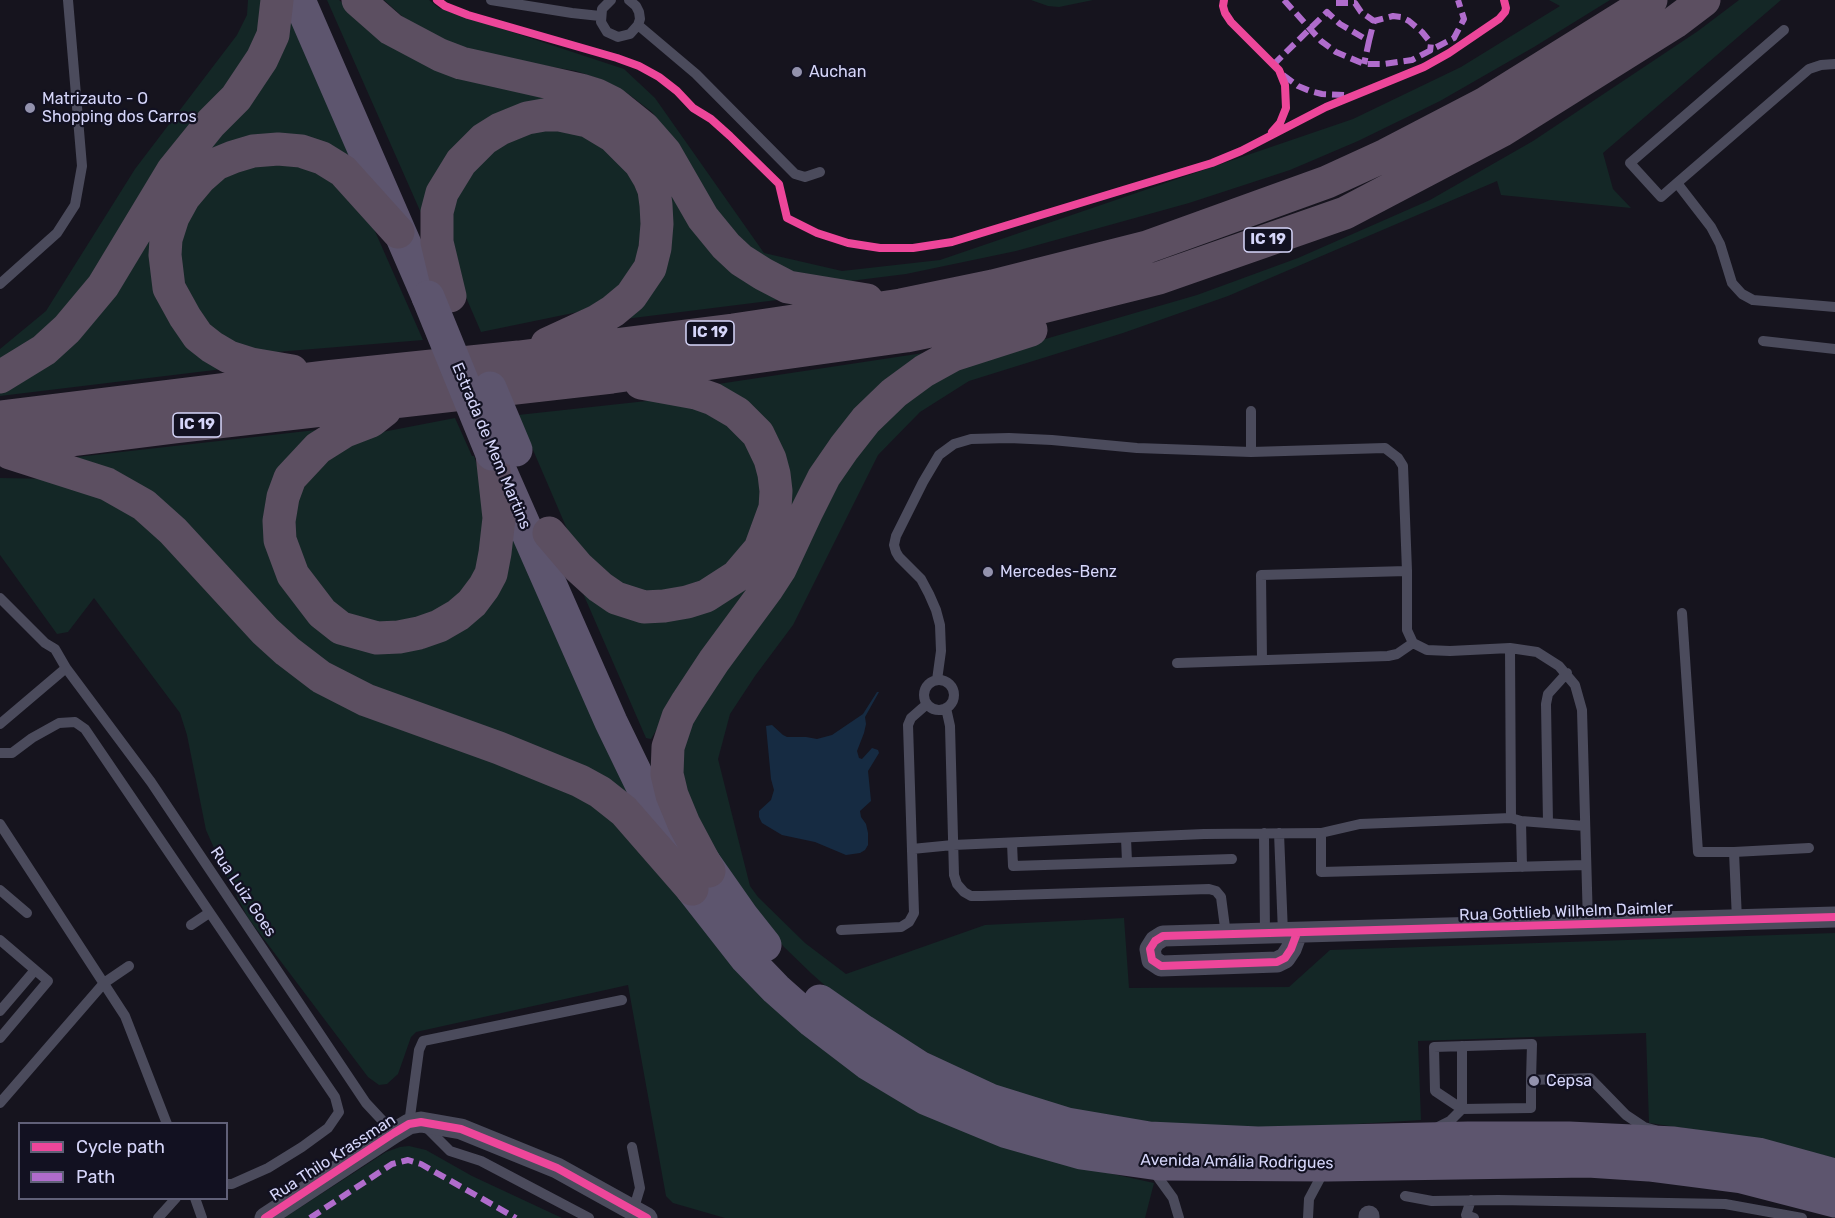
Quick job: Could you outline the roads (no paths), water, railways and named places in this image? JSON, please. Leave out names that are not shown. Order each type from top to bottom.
[{"type":"highway","points":[[0,377],[44,350],[67,329],[103,286],[172,170],[211,123],[236,98],[262,59],[273,35],[277,0]]},
{"type":"highway","points":[[358,0],[391,29],[440,55],[471,65],[581,90],[597,95],[613,104],[644,128],[665,152],[703,219],[715,233],[741,260],[763,274],[788,287],[901,305]]},
{"type":"highway","name":"IC 19","points":[[0,417],[733,330],[901,305],[993,286],[1147,247],[1327,182],[1386,155],[1484,104],[1651,0]]},
{"type":"highway","name":"IC 19","points":[[0,450],[612,377],[906,336],[1022,312],[1159,278],[1345,213],[1501,130],[1675,22],[1704,0]]},
{"type":"highway","points":[[439,296],[437,212],[442,193],[471,151],[484,139],[500,129],[527,118],[544,115],[560,115],[588,121],[613,136],[640,163],[654,190],[657,224],[650,268],[631,296],[613,311],[597,321],[519,357]]},
{"type":"highway","points":[[326,377],[251,364],[212,347],[198,336],[169,288],[165,255],[166,239],[173,217],[184,197],[216,164],[253,151],[278,149],[301,151],[322,158],[343,171],[398,232]]},
{"type":"highway","points":[[700,880],[684,824],[672,795],[668,774],[669,747],[678,717],[714,661],[780,569],[824,477],[866,420],[894,393],[952,354],[1179,285],[1264,253],[1345,213]]},
{"type":"highway","points":[[549,533],[578,567],[600,587],[616,598],[644,607],[687,602],[706,596],[725,585],[750,563],[760,549],[767,532],[775,508],[774,474],[761,440],[749,424],[713,399],[696,393],[612,377]]},
{"type":"highway","points":[[394,402],[371,421],[345,431],[318,448],[290,478],[283,496],[279,521],[280,540],[293,575],[322,613],[341,628],[377,638],[399,637],[439,626],[458,615],[472,603],[490,574],[495,553],[504,452]]},
{"type":"highway","points":[[0,450],[108,484],[144,505],[172,531],[265,631],[287,651],[321,676],[366,700],[499,748],[580,781],[600,792],[624,811],[700,880]]},
{"type":"main road","name":"Estrada de Mem Martins","points":[[299,0],[398,232],[439,296]]},
{"type":"main road","name":"Estrada de Mem Martins","points":[[320,0],[421,238],[439,296],[504,452],[611,722],[655,815],[700,880]]},
{"type":"main road","name":"Estrada de Mem Martins","points":[[504,452],[549,533],[637,740],[700,880]]},
{"type":"main road","name":"Avenida Amália Rodrigues","points":[[700,880],[741,916],[766,947],[818,999],[862,1032],[920,1067],[990,1100],[1067,1124],[1149,1138],[1258,1143],[1468,1138],[1569,1138],[1674,1143],[1758,1154],[1835,1175]]},
{"type":"main road","name":"Avenida Amália Rodrigues","points":[[700,880],[732,940],[776,989],[836,1041],[895,1081],[927,1099],[1007,1132],[1081,1153],[1159,1164],[1328,1165],[1576,1161],[1650,1165],[1742,1177],[1835,1201]]},
{"type":"street","name":"Rua Gottlieb Wilhelm Daimler","points":[[1282,933],[1291,949],[1285,958],[1277,962],[1161,966],[1152,960],[1150,949],[1155,941],[1163,936],[1835,917]]},
{"type":"street","name":"Rua Thilo Krassman","points":[[265,1218],[408,1126],[461,1129],[557,1168],[640,1214]]},
{"type":"lane","points":[[0,284],[57,233],[75,205],[82,166],[68,0]]},
{"type":"lane","points":[[491,0],[600,16]]},
{"type":"lane","points":[[611,0],[606,4],[600,16],[601,22],[607,32],[618,37],[630,34],[640,19],[636,6],[629,0]]},
{"type":"lane","points":[[638,25],[696,74],[795,174],[805,177],[820,172]]},
{"type":"lane","points":[[1784,30],[1630,163],[1661,197],[1809,69],[1835,64]]},
{"type":"lane","points":[[1677,183],[1711,227],[1720,244],[1732,283],[1742,294],[1753,300],[1835,307]]},
{"type":"lane","points":[[1763,341],[1835,349]]},
{"type":"lane","points":[[1251,411],[1251,452]]},
{"type":"lane","points":[[937,680],[941,651],[940,625],[936,610],[921,579],[899,557],[894,545],[896,536],[922,482],[939,455],[954,444],[971,440],[1009,438],[1137,448],[1251,452],[1385,448],[1392,452],[1403,466],[1407,630],[1413,643],[1427,650],[1510,648],[1537,652],[1560,666],[1575,685],[1582,710],[1588,924]]},
{"type":"lane","points":[[1262,660],[1261,575],[1407,571]]},
{"type":"lane","name":"Rua Luiz Goes","points":[[0,598],[45,644],[55,649],[66,668],[151,782],[366,1103],[450,1151],[481,1161],[589,1218]]},
{"type":"lane","points":[[1682,614],[1698,852],[1809,848]]},
{"type":"lane","points":[[1177,663],[1388,656],[1397,654],[1413,643]]},
{"type":"lane","points":[[1510,648],[1516,819],[1522,867]]},
{"type":"lane","points":[[0,724],[66,668]]},
{"type":"lane","points":[[1548,822],[1546,704],[1548,694],[1567,673]]},
{"type":"lane","points":[[937,680],[947,682],[953,690],[952,700],[946,708],[933,709],[927,704],[924,695],[926,687],[937,680]]},
{"type":"lane","points":[[841,930],[901,927],[909,922],[914,913],[908,725],[911,718],[927,704]]},
{"type":"lane","points":[[946,708],[950,726],[954,875],[957,884],[964,892],[971,896],[1209,889],[1216,891],[1221,897],[1226,934]]},
{"type":"lane","points":[[0,753],[12,753],[32,738],[59,723],[75,722],[85,729],[335,1097],[339,1112],[328,1128],[268,1168],[228,1184]]},
{"type":"lane","points":[[912,849],[954,845],[1126,838],[1321,833],[1360,824],[1516,819],[1585,826]]},
{"type":"lane","points":[[0,824],[125,1016],[166,1122]]},
{"type":"lane","points":[[1264,833],[1282,933]]},
{"type":"lane","points":[[1279,833],[1282,933]]},
{"type":"lane","points":[[1321,833],[1321,872],[1586,865]]},
{"type":"lane","points":[[1126,838],[1126,862]]},
{"type":"lane","points":[[1012,843],[1013,866],[1232,859]]},
{"type":"lane","points":[[1734,852],[1737,920]]},
{"type":"lane","points":[[0,890],[27,913]]},
{"type":"lane","points":[[191,925],[209,913]]},
{"type":"lane","points":[[0,940],[48,981],[0,1038]]},
{"type":"lane","points":[[0,1103],[104,983],[129,966]]},
{"type":"lane","points":[[0,1011],[35,970]]},
{"type":"lane","points":[[408,1126],[419,1050],[423,1041],[622,1000]]},
{"type":"lane","points":[[1532,1044],[1532,1080],[1532,1108],[1462,1109],[1435,1091],[1434,1047],[1532,1044]]},
{"type":"lane","points":[[1355,1140],[1434,1128],[1450,1121],[1462,1109],[1462,1046]]},
{"type":"lane","points":[[1532,1080],[1590,1078],[1626,1115],[1644,1127],[1715,1149]]},
{"type":"lane","points":[[632,1147],[640,1188],[640,1214]]},
{"type":"lane","points":[[1146,1162],[1173,1198],[1179,1218]]},
{"type":"lane","points":[[1308,1218],[1309,1199],[1328,1165]]},
{"type":"lane","points":[[1405,1196],[1432,1201],[1725,1204],[1802,1218]]},
{"type":"lane","points":[[158,1218],[174,1200]]},
{"type":"lane","points":[[196,1200],[202,1218]]},
{"type":"lane","points":[[1471,1200],[1466,1215],[1474,1218]]},
{"type":"water","points":[[879,692],[865,717],[864,733],[857,751],[859,758],[862,759],[872,748],[878,750],[879,753],[868,771],[871,801],[860,811],[868,833],[868,845],[865,850],[846,855],[815,842],[782,835],[762,823],[759,811],[771,800],[774,790],[766,726],[772,725],[787,737],[817,739],[832,735],[863,714]]},
{"type":"place","name":"Auchan","points":[[797,72]]},
{"type":"place","name":"Matrizauto - O Shopping dos Carros","points":[[30,108]]},
{"type":"place","name":"Mercedes-Benz","points":[[988,572]]},
{"type":"place","name":"Cepsa","points":[[1534,1081]]}]
